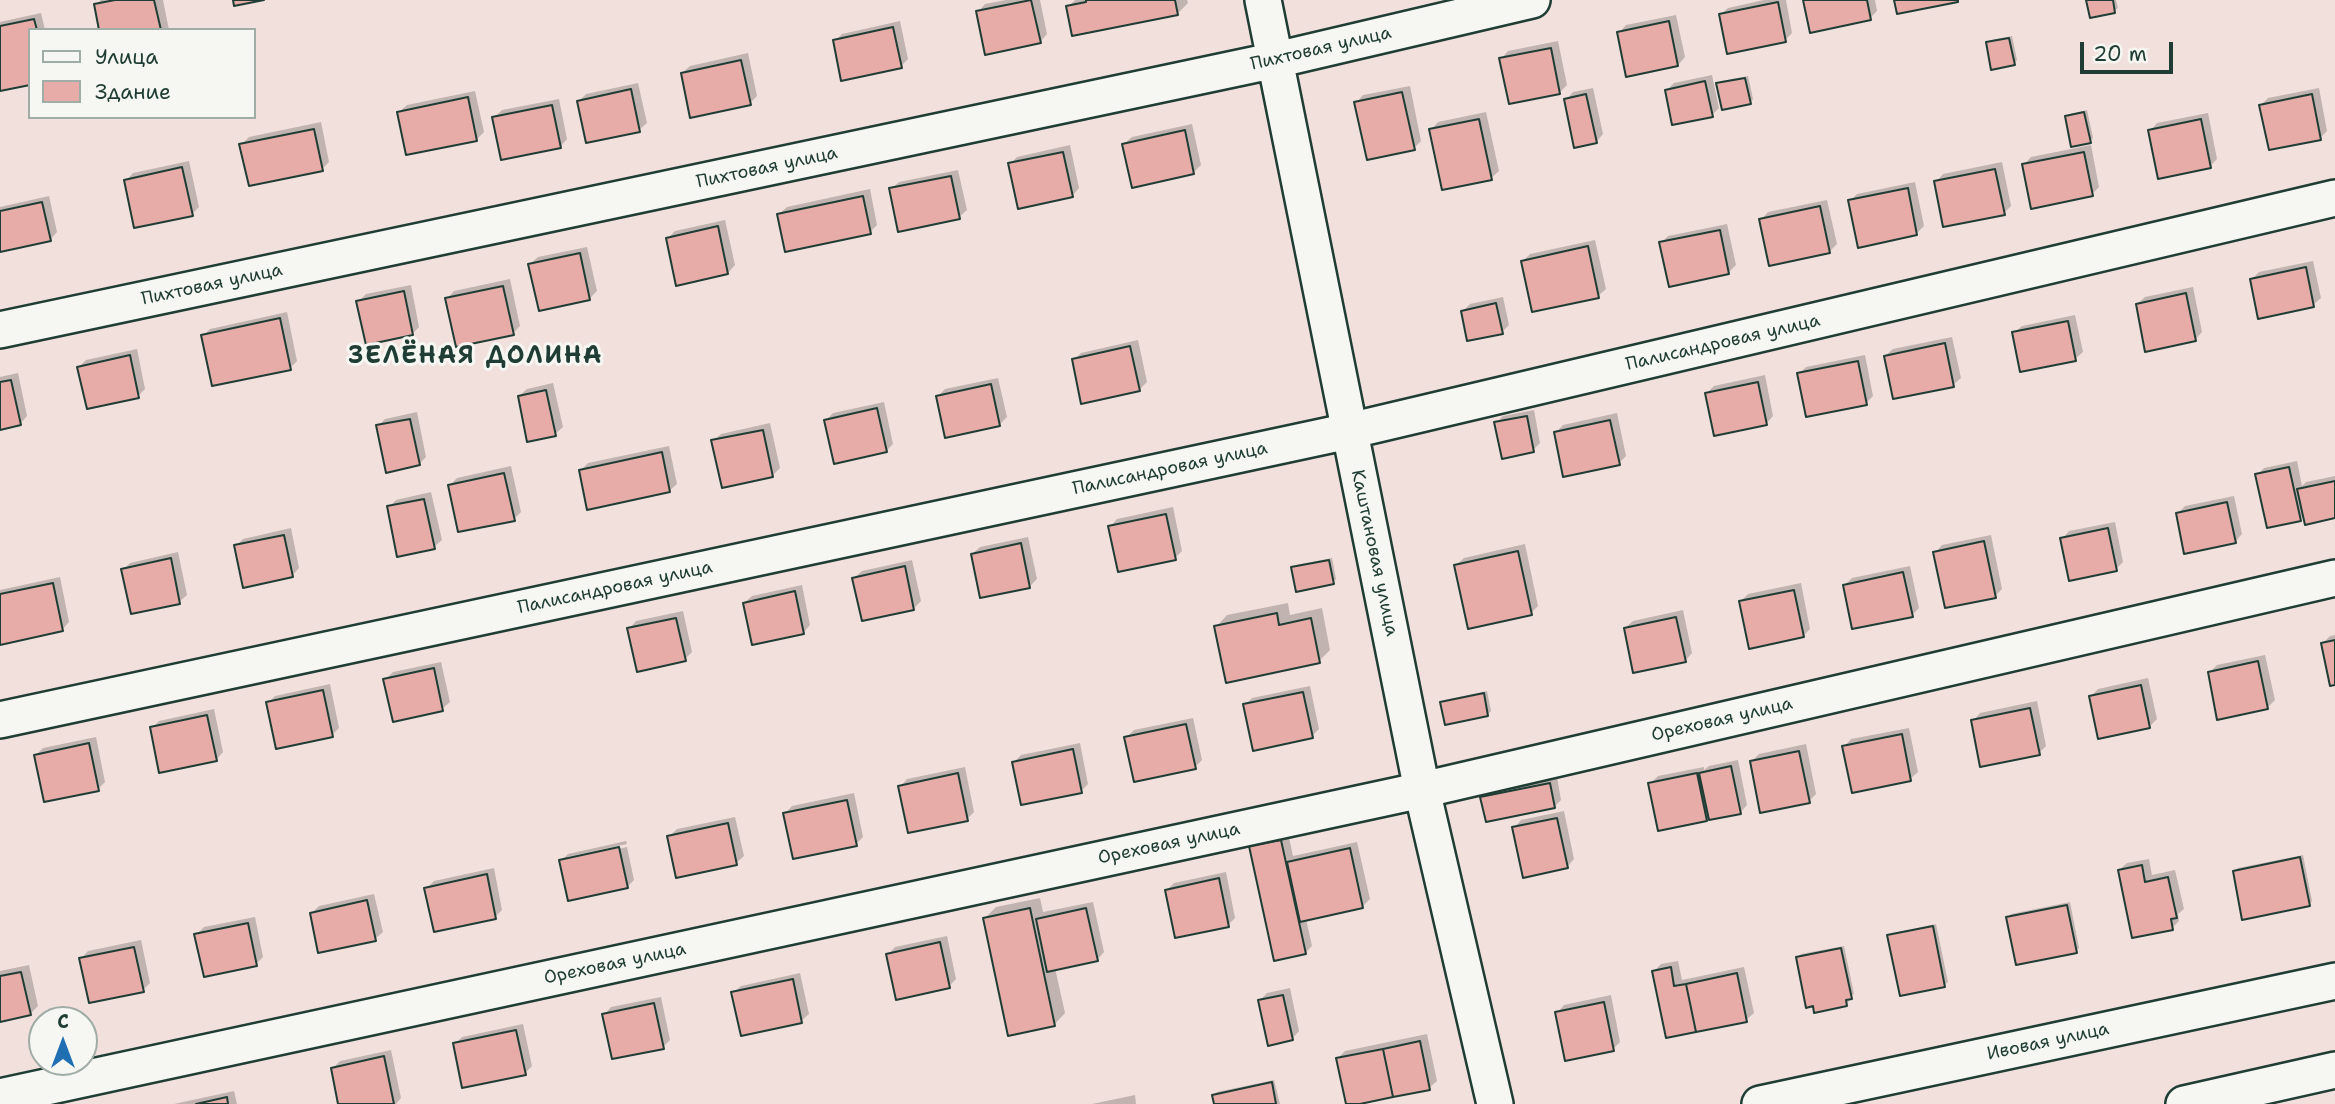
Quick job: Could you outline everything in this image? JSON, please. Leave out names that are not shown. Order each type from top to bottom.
[{"type":"street","name":"Каштановая улица","points":[[1263,0],[1422,790],[1495,1104]]},
{"type":"street","name":"Пихтовая улица","points":[[0,330],[1276,60],[1532,0]]},
{"type":"street","name":"Палисандровая улица","points":[[0,720],[1349,431],[2335,198]]},
{"type":"street","name":"Ореховая улица","points":[[0,1097],[1422,790],[2335,578]]},
{"type":"street","name":"Ивовая улица","points":[[1760,1104],[2335,981]]},
{"type":"street","points":[[2184,1104],[2335,1070]]},
{"type":"building","points":[[115,0],[154,0],[161,28],[99,28],[94,4]]},
{"type":"building","points":[[233,0],[264,0],[234,6]]},
{"type":"building","points":[[1031,0],[1041,43],[985,55],[976,11]]},
{"type":"building","points":[[1086,0],[1175,0],[1178,15],[1072,36],[1066,6]]},
{"type":"building","points":[[1803,0],[1867,0],[1871,20],[1810,33]]},
{"type":"building","points":[[1894,0],[1958,0],[1958,2],[1897,14]]},
{"type":"building","points":[[2086,0],[2113,0],[2115,13],[2090,18]]},
{"type":"building","points":[[1778,2],[1786,42],[1727,54],[1719,14]]},
{"type":"building","points":[[34,19],[36,28],[28,28],[28,85],[0,91],[0,26]]},
{"type":"building","points":[[1669,21],[1678,66],[1626,77],[1617,32]]},
{"type":"building","points":[[893,27],[902,68],[841,81],[833,40]]},
{"type":"building","points":[[2009,38],[2015,65],[1991,70],[1986,42]]},
{"type":"building","points":[[1551,48],[1560,94],[1509,104],[1499,58]]},
{"type":"building","points":[[741,60],[751,105],[690,118],[681,73]]},
{"type":"building","points":[[1745,78],[1751,104],[1722,110],[1716,83]]},
{"type":"building","points":[[1705,81],[1713,117],[1672,125],[1665,90]]},
{"type":"building","points":[[631,89],[640,132],[586,143],[577,101]]},
{"type":"building","points":[[1402,92],[1415,150],[1367,160],[1354,102]]},
{"type":"building","points":[[1586,94],[1597,143],[1574,148],[1564,99]]},
{"type":"building","points":[[2312,94],[2321,140],[2269,150],[2259,105]]},
{"type":"building","points":[[468,97],[477,141],[406,155],[397,112]]},
{"type":"building","points":[[552,105],[561,148],[501,160],[492,117]]},
{"type":"building","points":[[2084,112],[2091,143],[2071,147],[2065,116]]},
{"type":"building","points":[[1479,119],[1492,180],[1442,190],[1429,129]]},
{"type":"building","points":[[2201,119],[2211,168],[2158,179],[2148,130]]},
{"type":"building","points":[[314,129],[323,171],[249,186],[239,144]]},
{"type":"building","points":[[1185,130],[1194,174],[1132,188],[1122,144]]},
{"type":"building","points":[[1063,152],[1073,197],[1018,209],[1008,163]]},
{"type":"building","points":[[2084,152],[2093,196],[2031,209],[2022,164]]},
{"type":"building","points":[[182,167],[193,216],[134,228],[124,180]]},
{"type":"building","points":[[1995,169],[2005,215],[1943,227],[1934,181]]},
{"type":"building","points":[[951,176],[960,219],[898,232],[889,188]]},
{"type":"building","points":[[1908,188],[1917,235],[1858,248],[1848,200]]},
{"type":"building","points":[[863,196],[871,234],[785,252],[777,214]]},
{"type":"building","points":[[42,202],[51,241],[0,252],[0,211]]},
{"type":"building","points":[[1820,206],[1830,253],[1769,266],[1759,219]]},
{"type":"building","points":[[718,226],[728,274],[676,286],[666,238]]},
{"type":"building","points":[[1720,230],[1729,274],[1669,287],[1659,242]]},
{"type":"building","points":[[1588,246],[1599,298],[1532,312],[1521,261]]},
{"type":"building","points":[[580,253],[590,300],[539,311],[528,264]]},
{"type":"building","points":[[2306,267],[2314,307],[2258,319],[2250,279]]},
{"type":"building","points":[[503,286],[514,335],[456,347],[445,298]]},
{"type":"building","points":[[404,291],[413,335],[366,345],[356,301]]},
{"type":"building","points":[[2186,293],[2196,341],[2145,352],[2136,304]]},
{"type":"building","points":[[1496,303],[1503,334],[1467,341],[1461,311]]},
{"type":"building","points":[[280,318],[291,370],[212,386],[201,335]]},
{"type":"building","points":[[2068,321],[2076,361],[2020,372],[2012,332]]},
{"type":"building","points":[[1945,343],[1954,387],[1893,399],[1884,356]]},
{"type":"building","points":[[1130,346],[1140,391],[1081,404],[1072,359]]},
{"type":"building","points":[[130,355],[139,398],[87,409],[77,367]]},
{"type":"building","points":[[1858,361],[1867,405],[1806,417],[1797,373]]},
{"type":"building","points":[[11,380],[21,425],[0,430],[0,382]]},
{"type":"building","points":[[1758,382],[1767,425],[1714,436],[1705,393]]},
{"type":"building","points":[[991,384],[1000,426],[945,438],[936,396]]},
{"type":"building","points":[[546,390],[556,436],[527,442],[518,396]]},
{"type":"building","points":[[877,408],[887,452],[834,464],[824,420]]},
{"type":"building","points":[[1527,416],[1534,452],[1502,459],[1494,422]]},
{"type":"building","points":[[410,419],[420,465],[386,473],[376,425]]},
{"type":"building","points":[[1610,420],[1620,465],[1563,477],[1554,432]]},
{"type":"building","points":[[763,430],[773,477],[722,488],[711,440]]},
{"type":"building","points":[[662,452],[670,492],[587,510],[579,470]]},
{"type":"building","points":[[2289,467],[2301,521],[2267,528],[2255,474]]},
{"type":"building","points":[[504,473],[515,521],[458,532],[448,485]]},
{"type":"building","points":[[2335,481],[2335,518],[2305,525],[2297,489]]},
{"type":"building","points":[[424,499],[435,549],[397,557],[387,506]]},
{"type":"building","points":[[2227,502],[2236,543],[2184,554],[2176,513]]},
{"type":"building","points":[[1166,514],[1176,560],[1118,572],[1108,526]]},
{"type":"building","points":[[2108,528],[2117,571],[2069,581],[2060,538]]},
{"type":"building","points":[[284,535],[293,577],[243,588],[234,545]]},
{"type":"building","points":[[1984,541],[1996,598],[1945,608],[1933,552]]},
{"type":"building","points":[[1021,543],[1030,588],[980,598],[971,554]]},
{"type":"building","points":[[1518,551],[1532,615],[1468,629],[1454,565]]},
{"type":"building","points":[[171,558],[180,604],[131,614],[121,569]]},
{"type":"building","points":[[1329,560],[1334,584],[1296,592],[1291,567]]},
{"type":"building","points":[[905,566],[914,610],[862,621],[852,578]]},
{"type":"building","points":[[1903,572],[1913,617],[1852,629],[1843,585]]},
{"type":"building","points":[[53,583],[63,631],[0,645],[0,594]]},
{"type":"building","points":[[1794,590],[1804,637],[1749,649],[1739,601]]},
{"type":"building","points":[[795,591],[804,634],[752,645],[743,603]]},
{"type":"building","points":[[1277,613],[1279,625],[1311,618],[1320,663],[1226,683],[1214,626]]},
{"type":"building","points":[[1676,617],[1686,662],[1633,673],[1624,628]]},
{"type":"building","points":[[676,618],[686,661],[637,672],[627,628]]},
{"type":"building","points":[[2335,640],[2335,685],[2330,686],[2321,643]]},
{"type":"building","points":[[2258,661],[2268,709],[2217,720],[2208,672]]},
{"type":"building","points":[[434,668],[443,711],[393,722],[383,679]]},
{"type":"building","points":[[2141,685],[2150,728],[2098,739],[2089,696]]},
{"type":"building","points":[[323,690],[333,737],[276,749],[266,702]]},
{"type":"building","points":[[1303,692],[1313,738],[1253,751],[1243,704]]},
{"type":"building","points":[[1484,693],[1488,716],[1445,725],[1440,702]]},
{"type":"building","points":[[2030,708],[2040,755],[1980,767],[1971,720]]},
{"type":"building","points":[[207,715],[217,761],[159,773],[150,727]]},
{"type":"building","points":[[1186,724],[1196,769],[1134,782],[1124,737]]},
{"type":"building","points":[[1902,734],[1911,781],[1852,793],[1842,746]]},
{"type":"building","points":[[89,743],[99,791],[44,802],[34,755]]},
{"type":"building","points":[[1073,749],[1082,793],[1021,805],[1012,762]]},
{"type":"building","points":[[1799,751],[1810,803],[1760,813],[1750,761]]},
{"type":"building","points":[[1731,766],[1741,814],[1709,820],[1699,773]]},
{"type":"building","points":[[958,773],[968,821],[908,833],[898,786]]},
{"type":"building","points":[[1697,773],[1707,821],[1658,831],[1648,783]]},
{"type":"building","points":[[1550,783],[1555,808],[1486,822],[1480,797]]},
{"type":"building","points":[[847,800],[857,846],[793,859],[783,813]]},
{"type":"building","points":[[1557,818],[1568,868],[1523,878],[1512,827]]},
{"type":"building","points":[[728,823],[737,865],[676,878],[667,836]]},
{"type":"building","points":[[1281,840],[1306,954],[1274,961],[1249,846]]},
{"type":"building","points":[[619,847],[628,888],[568,901],[559,860]]},
{"type":"building","points":[[1350,848],[1363,908],[1300,922],[1287,862]]},
{"type":"building","points":[[2300,857],[2310,906],[2242,920],[2233,871]]},
{"type":"building","points":[[2142,865],[2145,882],[2168,877],[2177,918],[2171,919],[2173,930],[2132,938],[2118,870]]},
{"type":"building","points":[[487,874],[496,919],[434,932],[424,888]]},
{"type":"building","points":[[1219,878],[1229,927],[1175,938],[1165,890]]},
{"type":"building","points":[[367,900],[376,941],[318,953],[310,913]]},
{"type":"building","points":[[2067,905],[2077,953],[2016,965],[2006,917]]},
{"type":"building","points":[[1030,908],[1055,1026],[1008,1036],[983,918]]},
{"type":"building","points":[[1086,908],[1098,961],[1047,972],[1036,919]]},
{"type":"building","points":[[248,923],[257,966],[204,977],[194,934]]},
{"type":"building","points":[[1933,926],[1945,987],[1900,996],[1887,935]]},
{"type":"building","points":[[940,942],[950,988],[896,1000],[886,954]]},
{"type":"building","points":[[134,947],[144,992],[89,1003],[79,958]]},
{"type":"building","points":[[1841,948],[1852,999],[1846,1000],[1847,1006],[1814,1013],[1813,1006],[1806,1008],[1796,957]]},
{"type":"building","points":[[1671,967],[1674,986],[1686,984],[1696,1032],[1666,1038],[1652,971]]},
{"type":"building","points":[[21,972],[29,1006],[28,1016],[0,1022],[0,976]]},
{"type":"building","points":[[1737,973],[1747,1022],[1696,1032],[1686,984]]},
{"type":"building","points":[[793,979],[802,1023],[741,1036],[731,992]]},
{"type":"building","points":[[1283,995],[1293,1040],[1268,1046],[1258,1000]]},
{"type":"building","points":[[1604,1002],[1614,1051],[1565,1061],[1555,1012]]},
{"type":"building","points":[[654,1003],[664,1049],[612,1059],[602,1014]]},
{"type":"building","points":[[516,1030],[526,1075],[462,1088],[453,1043]]},
{"type":"building","points":[[1420,1041],[1430,1090],[1393,1097],[1383,1049]]},
{"type":"building","points":[[1383,1049],[1393,1097],[1346,1104],[1336,1058]]},
{"type":"building","points":[[384,1056],[394,1104],[338,1104],[331,1068]]},
{"type":"building","points":[[1272,1082],[1276,1104],[1214,1104],[1212,1095]]},
{"type":"building","points":[[227,1097],[228,1104],[196,1104]]},
{"type":"district","name":"ЗЕЛЁНАЯ ДОЛИНА","points":[[476,357]]}]
